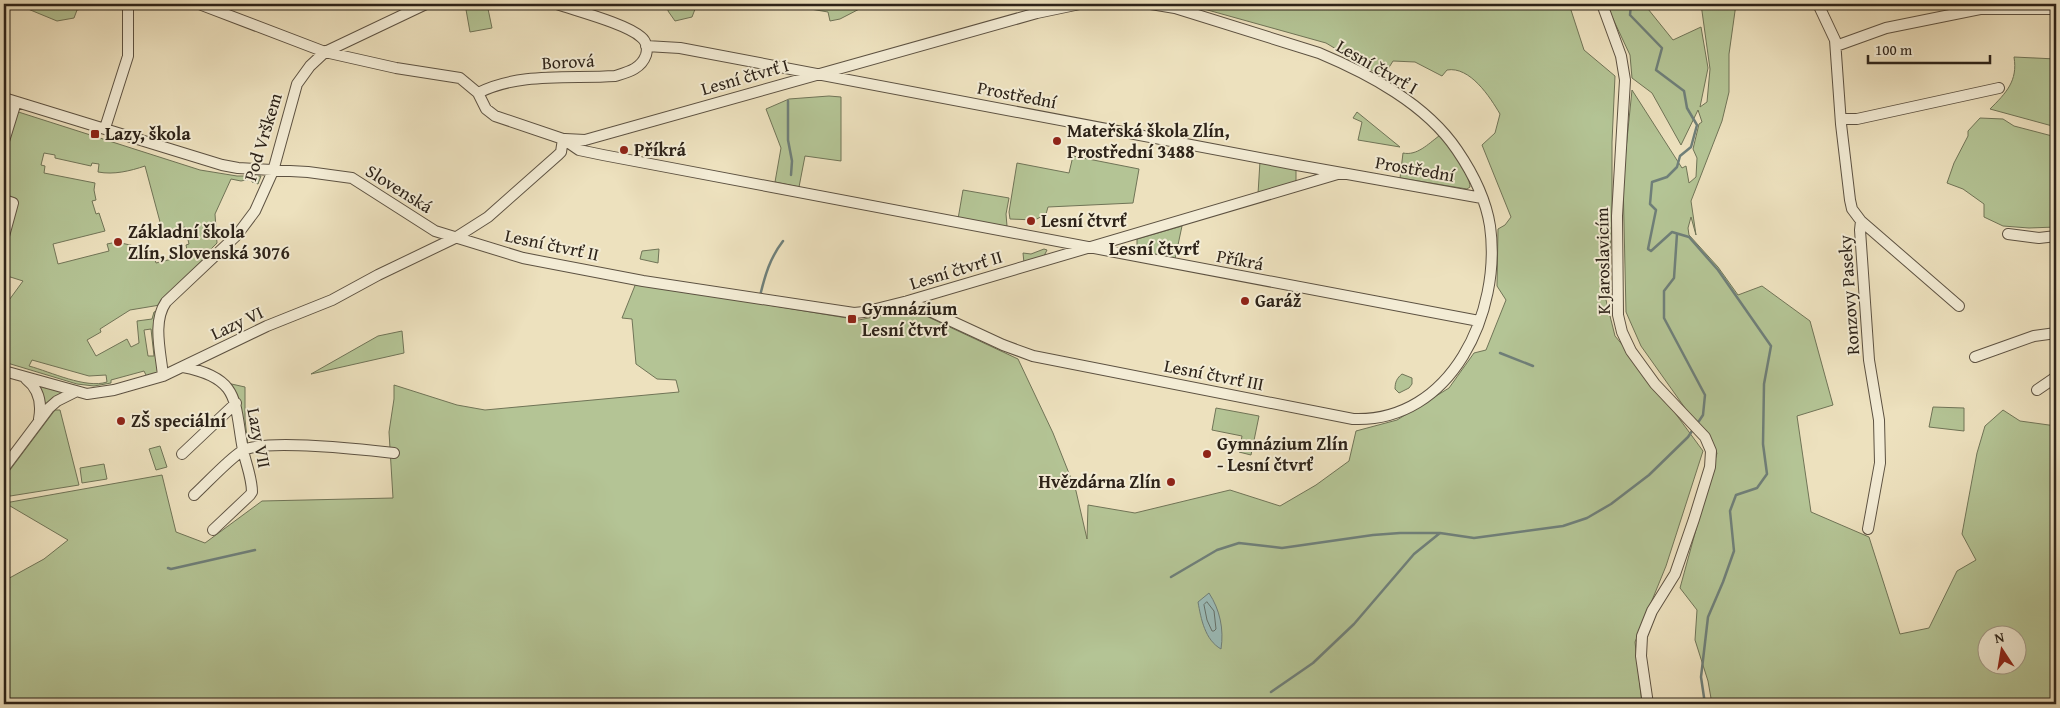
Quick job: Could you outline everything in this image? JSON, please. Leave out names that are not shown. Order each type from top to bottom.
[{"type":"street","points":[[105,128],[128,56],[128,4]]},
{"type":"street","name":"Příkrá","points":[[199,4],[325,52],[396,68],[456,77],[478,93],[486,109],[495,116],[563,139],[579,150],[603,156],[1480,321]]},
{"type":"street","name":"Pod Vrškem","points":[[163,376],[159,320],[164,304],[237,235],[255,211],[273,171],[298,84],[310,66],[325,52],[426,4]]},
{"type":"street","points":[[557,4],[632,31],[642,38],[646,46]]},
{"type":"street","name":"Lesní čtvrť I","points":[[563,139],[585,140],[1037,13],[1080,4]]},
{"type":"street","name":"Lesní čtvrť I","points":[[1151,4],[1175,8],[1319,53],[1376,81],[1417,109],[1441,131],[1460,155],[1482,198],[1490,227],[1491,260],[1488,291],[1480,321]]},
{"type":"street","name":"K Jaroslavicím","points":[[1602,4],[1621,56],[1625,80],[1617,216],[1618,315],[1622,332],[1630,352],[1654,384],[1705,437],[1711,451],[1710,467],[1694,520],[1674,574],[1652,611],[1642,636],[1641,656],[1648,704]]},
{"type":"street","name":"Ronzovy Paseky","points":[[1818,4],[1834,34],[1841,120],[1851,204],[1861,221],[1860,230],[1869,360],[1879,420],[1880,462],[1868,530]]},
{"type":"street","points":[[1836,46],[1886,28],[1980,9],[2056,9]]},
{"type":"street","name":"Prostřední","points":[[646,46],[680,48],[1297,165],[1482,198]]},
{"type":"street","name":"Borová","points":[[478,93],[494,85],[513,81],[620,74],[630,71],[639,65],[646,54],[646,46]]},
{"type":"street","points":[[869,84],[864,79],[862,71],[864,64],[870,60]]},
{"type":"street","points":[[773,86],[778,81],[774,66]]},
{"type":"street","points":[[1841,120],[1858,119],[1987,96],[1999,88]]},
{"type":"street","name":"Slovenská","points":[[4,98],[222,165],[352,178],[420,223],[455,238]]},
{"type":"street","points":[[4,141],[16,102]]},
{"type":"street","points":[[603,134],[598,142],[598,147],[603,156]]},
{"type":"street","points":[[455,238],[488,218],[558,155],[561,152],[563,139]]},
{"type":"street","points":[[1297,165],[1301,170],[1301,176],[1297,185]]},
{"type":"street","name":"Lesní čtvrť II","points":[[455,238],[523,258],[551,264],[643,281],[854,313],[908,301],[1341,173]]},
{"type":"street","points":[[4,200],[13,203],[4,236]]},
{"type":"street","points":[[1861,221],[1959,306]]},
{"type":"street","points":[[2008,234],[2039,238],[2056,236]]},
{"type":"street","name":"Lazy VI","points":[[4,371],[75,392],[98,393],[163,376],[267,326],[332,300],[378,275],[455,238]]},
{"type":"street","name":"Lesní čtvrť III","points":[[908,301],[1003,345],[1033,356],[1362,419],[1378,418],[1401,411],[1414,405],[1435,390],[1453,370],[1480,321]]},
{"type":"street","points":[[1974,357],[2034,336],[2056,333]]},
{"type":"street","name":"Lazy VII","points":[[182,367],[202,372],[225,384],[232,393],[236,403],[243,450],[252,487],[251,494],[213,530]]},
{"type":"street","points":[[23,376],[31,383],[37,393],[41,409],[39,420]]},
{"type":"street","points":[[2036,390],[2056,377]]},
{"type":"street","points":[[4,468],[39,420],[57,401],[75,392]]},
{"type":"street","points":[[182,454],[236,403]]},
{"type":"street","points":[[194,495],[243,450],[280,446],[348,448],[394,453]]},
{"type":"green space","points":[[27,4],[91,4],[91,7],[77,10],[74,18],[57,21],[28,9]]},
{"type":"green space","points":[[465,4],[487,4],[492,28],[470,32]]},
{"type":"green space","points":[[668,4],[697,4],[692,17],[675,21],[668,11]]},
{"type":"green space","points":[[781,4],[869,4],[840,19],[830,21],[828,12]]},
{"type":"green space","points":[[1186,4],[1569,4],[1584,50],[1615,76],[1612,142],[1612,225],[1606,300],[1615,336],[1645,372],[1703,451],[1666,566],[1635,642],[1642,704],[4,704],[4,581],[44,559],[68,540],[5,503],[162,475],[176,532],[205,543],[262,501],[393,498],[389,432],[394,385],[457,405],[485,410],[679,392],[676,380],[657,379],[636,364],[632,319],[622,318],[636,283],[859,320],[911,309],[1018,359],[1053,433],[1076,491],[1087,539],[1088,505],[1135,513],[1230,490],[1280,506],[1316,485],[1349,461],[1356,431],[1397,420],[1449,388],[1474,353],[1486,350],[1506,300],[1497,286],[1498,229],[1505,225],[1511,217],[1482,145],[1495,133],[1500,114],[1491,99],[1478,84],[1464,73],[1447,70],[1442,76],[1415,62],[1393,61],[1383,77],[1326,43]]},
{"type":"green space","points":[[1606,4],[1644,4],[1673,40],[1701,27],[1708,68],[1700,107],[1707,102],[1710,69],[1701,4],[1736,4],[1729,54],[1729,92],[1722,121],[1691,201],[1696,235],[1691,217],[1688,228],[1689,235],[1718,267],[1738,295],[1762,286],[1810,321],[1833,405],[1797,416],[1811,512],[1869,537],[1900,634],[1929,628],[1957,571],[1976,560],[1962,534],[1977,453],[1985,426],[2003,410],[2020,421],[2056,426],[2056,704],[1712,704],[1708,681],[1695,640],[1697,610],[1680,588],[1717,453],[1641,346],[1626,312],[1623,179],[1632,90],[1682,168],[1686,166],[1689,183],[1696,177],[1697,158],[1693,149],[1699,124],[1702,122],[1698,110],[1681,145],[1652,93],[1632,78],[1630,55]]},
{"type":"green space","points":[[2014,57],[2056,59],[2056,127],[1990,109],[2010,86],[2014,73]]},
{"type":"green space","points":[[841,97],[841,161],[805,156],[799,187],[775,182],[781,148],[766,109],[789,99]]},
{"type":"green space","name":"Základní škola Zlín, Slovenská 3076","points":[[9,109],[200,170],[237,176],[261,176],[258,184],[252,182],[251,179],[241,181],[231,179],[215,214],[217,243],[209,251],[213,255],[160,305],[130,310],[100,329],[101,332],[87,340],[96,356],[127,339],[131,347],[139,343],[137,321],[152,319],[154,312],[157,311],[159,370],[157,374],[147,377],[144,371],[111,380],[111,383],[94,386],[77,384],[4,362],[4,307],[23,281],[4,275],[4,249],[16,211],[4,198],[4,125]],"holes":[[[44,153],[55,155],[55,158],[91,166],[92,163],[99,164],[98,172],[104,173],[122,172],[145,166],[163,233],[185,227],[189,244],[186,245],[188,255],[156,263],[153,253],[150,254],[148,246],[138,247],[123,243],[113,243],[107,244],[109,251],[58,264],[53,244],[105,231],[99,213],[96,214],[92,201],[96,200],[95,183],[44,173],[45,166],[41,165]],[[151,329],[154,356],[148,356],[144,330]],[[32,360],[89,376],[106,375],[107,382],[99,384],[79,382],[29,366]]]},
{"type":"green space","points":[[1357,112],[1400,147],[1358,140],[1362,122],[1353,118]]},
{"type":"green space","points":[[1980,118],[2003,119],[2014,126],[2056,137],[2056,227],[2029,228],[2003,226],[1984,217],[1984,204],[1963,189],[1947,183],[1954,163],[1968,136],[1968,131]]},
{"type":"green space","points":[[1439,136],[1463,167],[1470,187],[1467,189],[1400,178],[1403,153],[1418,151]]},
{"type":"green space","points":[[1073,156],[1139,169],[1133,203],[1048,207],[1046,214],[1035,220],[1010,219],[1009,212],[1017,163],[1069,173]]},
{"type":"green space","points":[[1260,161],[1296,170],[1296,180],[1294,183],[1258,194]]},
{"type":"green space","points":[[963,190],[1009,198],[1006,214],[1007,226],[1001,227],[958,219]]},
{"type":"green space","points":[[1182,226],[1175,259],[1137,252],[1137,239]]},
{"type":"green space","points":[[659,249],[658,263],[640,259],[642,251]]},
{"type":"green space","points":[[1044,249],[1047,250],[1044,256],[1024,263],[1023,253],[1031,254]]},
{"type":"green space","points":[[402,331],[404,353],[311,374],[378,336]]},
{"type":"green space","points":[[1402,374],[1412,378],[1412,384],[1409,388],[1399,393],[1395,389],[1395,384]]},
{"type":"green space","points":[[227,383],[245,387],[245,419],[248,447]]},
{"type":"green space","points":[[39,386],[62,392],[63,393],[45,406]]},
{"type":"green space","points":[[1933,407],[1964,408],[1964,431],[1929,427]]},
{"type":"green space","points":[[1216,408],[1259,416],[1251,455],[1239,452],[1242,436],[1212,430]]},
{"type":"green space","points":[[55,410],[60,410],[79,485],[4,497],[4,478]]},
{"type":"green space","points":[[160,446],[167,467],[156,470],[149,449]]},
{"type":"green space","points":[[104,464],[107,479],[82,483],[80,468]]},
{"type":"water","points":[[1209,593],[1216,606],[1220,620],[1222,634],[1221,649],[1207,635],[1198,602]]},
{"type":"waterway","points":[[1631,4],[1630,15],[1662,48],[1656,70],[1684,91],[1687,108],[1697,125],[1691,147],[1680,156],[1677,167],[1667,177],[1652,182],[1650,204],[1656,210],[1648,249],[1651,251],[1672,232],[1689,237],[1718,270],[1771,346],[1764,384],[1763,444],[1767,474],[1757,488],[1736,495],[1730,511],[1734,551],[1708,617],[1701,677],[1705,704]]},
{"type":"waterway","points":[[788,101],[788,140],[792,161],[791,175]]},
{"type":"waterway","points":[[1677,234],[1674,278],[1664,291],[1664,318],[1705,395],[1703,415],[1697,424]]},
{"type":"waterway","points":[[760,296],[768,267],[783,241]]},
{"type":"waterway","points":[[1500,353],[1533,366]]},
{"type":"waterway","points":[[1171,577],[1217,550],[1239,543],[1282,548],[1400,533],[1440,533],[1474,538],[1563,526],[1587,518],[1611,504],[1649,475],[1688,437],[1694,428]]},
{"type":"waterway","points":[[1271,692],[1313,663],[1354,624],[1414,554],[1440,533]]},
{"type":"waterway","points":[[168,568],[171,569],[255,550]]},
{"type":"place","name":"Lazy, škola","points":[[95,134]]},
{"type":"place","name":"Mateřská škola Zlín, Prostřední 3488","points":[[1057,141]]},
{"type":"place","name":"Příkrá","points":[[624,150]]},
{"type":"place","name":"Lesní čtvrť","points":[[1031,221]]},
{"type":"place","name":"Základní škola Zlín, Slovenská 3076","points":[[118,242]]},
{"type":"place","name":"Garáž","points":[[1245,301]]},
{"type":"place","name":"Gymnázium Lesní čtvrť","points":[[852,319]]},
{"type":"place","name":"ZŠ speciální","points":[[121,421]]},
{"type":"place","name":"Gymnázium Zlín - Lesní čtvrť","points":[[1207,454]]},
{"type":"place","name":"Hvězdárna Zlín","points":[[1171,482]]},
{"type":"district","name":"Lesní čtvrť","points":[[1154,248]]}]
